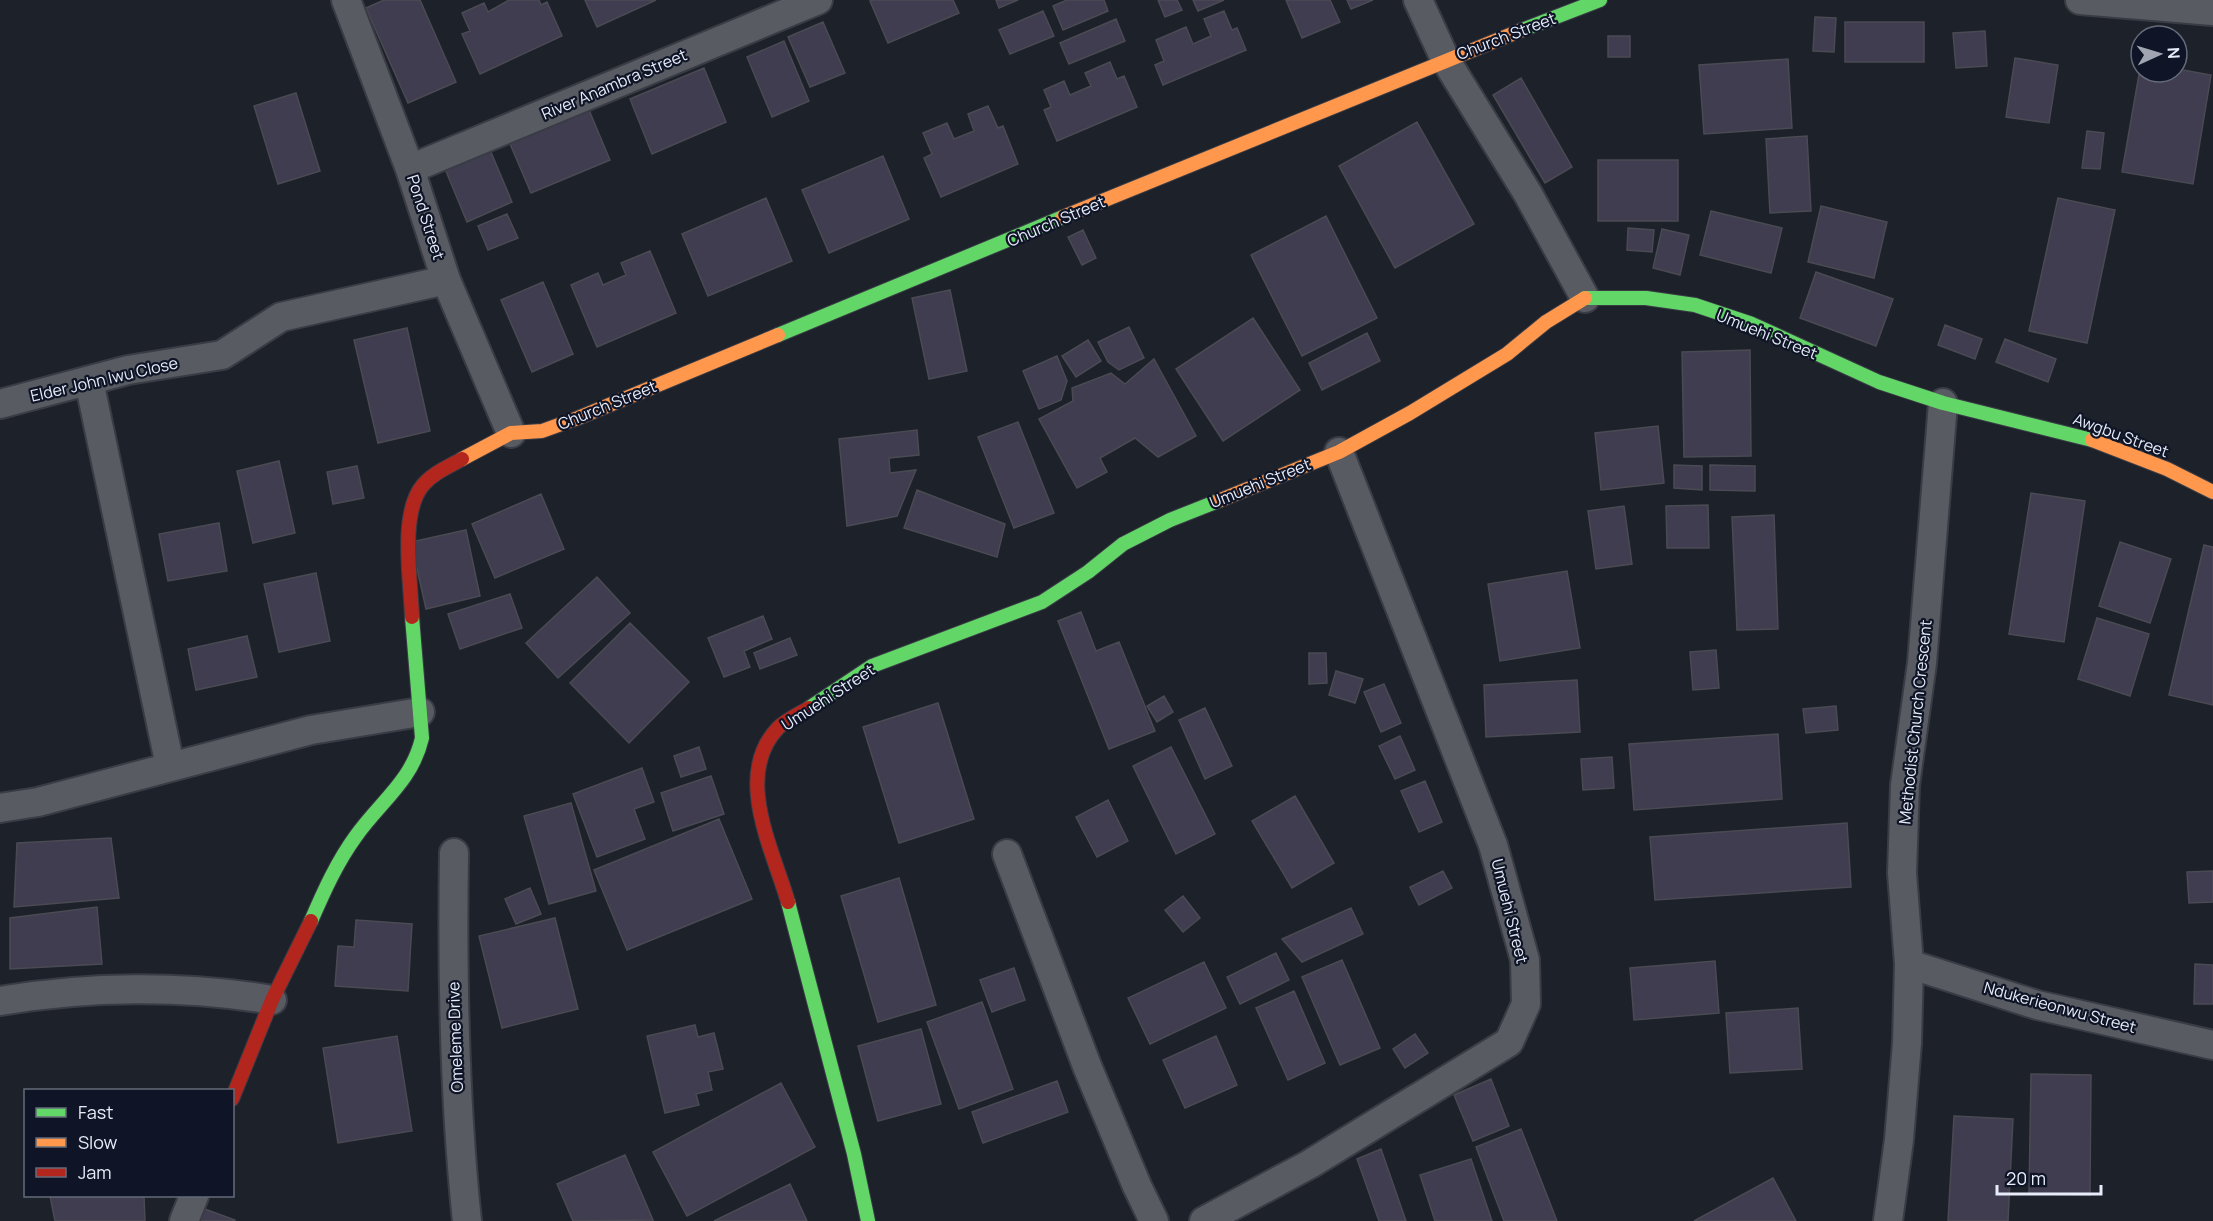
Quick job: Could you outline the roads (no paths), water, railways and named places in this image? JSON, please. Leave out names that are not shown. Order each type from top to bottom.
[{"type":"street","name":"Pond Street","points":[[346,0],[410,169],[446,280],[511,433]]},
{"type":"street","name":"River Anambra Street","points":[[410,169],[818,0]]},
{"type":"street","points":[[1418,0],[1445,59],[1528,194],[1585,298]]},
{"type":"street","name":"Church Street","points":[[511,433],[543,431],[578,418],[1445,59],[1600,0]]},
{"type":"street","points":[[2080,0],[2213,11]]},
{"type":"street","name":"Elder John Iwu Close","points":[[0,404],[128,370],[222,355],[281,318],[446,280]]},
{"type":"street","name":"Umuehi Street","points":[[868,1221],[854,1154],[790,910],[762,823],[757,782],[762,753],[778,728],[872,666],[1042,602],[1088,572],[1123,544],[1170,520],[1339,452],[1508,354],[1546,322],[1585,298],[1646,298],[1695,305],[1752,324],[1879,382],[1943,403]]},
{"type":"street","points":[[89,381],[170,766]]},
{"type":"street","name":"Awgbu Street","points":[[1943,403],[2085,437],[2167,469],[2213,492]]},
{"type":"street","name":"Methodist Church Crescent","points":[[1888,1221],[1899,1140],[1907,1043],[1909,964],[1902,873],[1905,785],[1922,663],[1943,403]]},
{"type":"street","points":[[234,1094],[272,1000],[295,956],[328,882],[350,845],[412,769],[422,738],[414,656],[409,537],[412,506],[422,486],[436,473],[511,433]]},
{"type":"street","name":"Umuehi Street","points":[[1204,1221],[1310,1164],[1509,1042],[1526,1004],[1525,960],[1493,845],[1339,452]]},
{"type":"street","points":[[0,808],[38,802],[311,729],[420,712]]},
{"type":"street","name":"Omeleme Drive","points":[[454,853],[452,988],[458,1140],[467,1221]]},
{"type":"street","points":[[1007,854],[1087,1066],[1154,1221]]},
{"type":"street","name":"Ndukerieonwu Street","points":[[1909,964],[2037,1005],[2213,1045]]},
{"type":"street","points":[[0,1001],[112,990],[224,992],[272,1000]]},
{"type":"street","points":[[184,1221],[194,1197]]}]
